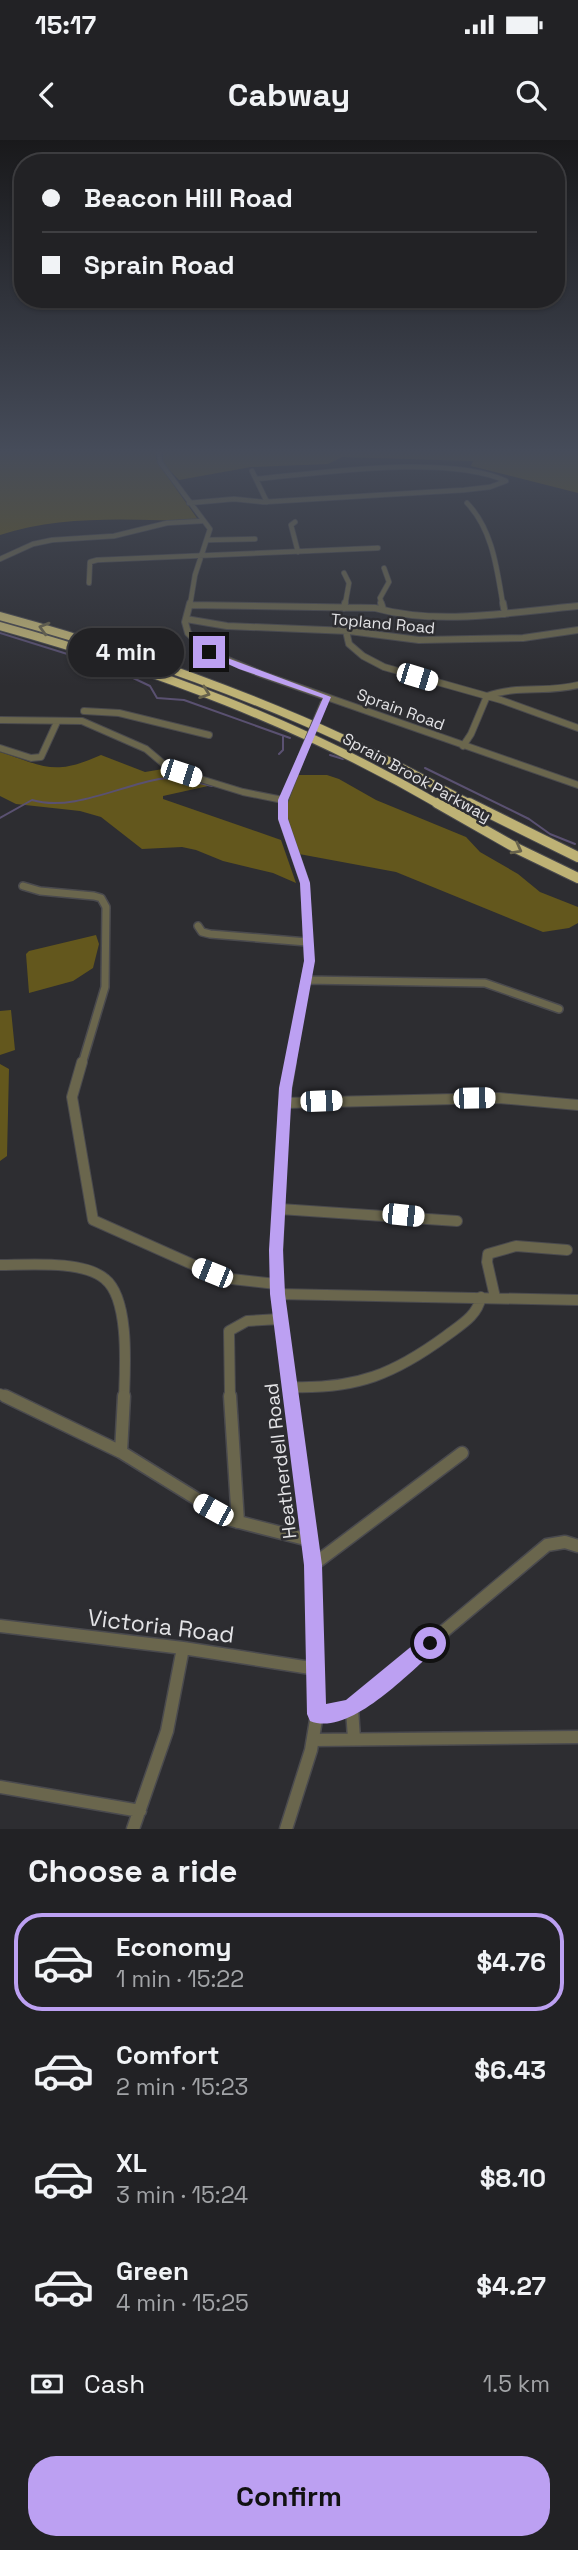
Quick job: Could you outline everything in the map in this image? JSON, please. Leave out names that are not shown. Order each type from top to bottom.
[{"type":"highway","name":"Sprain Brook Parkway","points":[[0,616],[139,658],[273,708],[371,752],[515,828],[578,857]]},
{"type":"highway","name":"Sprain Brook Parkway","points":[[0,626],[153,675],[285,724],[355,757],[519,850],[578,878]]},
{"type":"street","points":[[0,559],[25,547],[52,540],[114,536],[147,528]]},
{"type":"street","points":[[186,619],[209,528]]},
{"type":"street","points":[[292,528],[298,552]]},
{"type":"street","points":[[482,528],[493,554],[505,614]]},
{"type":"street","points":[[207,540],[255,539]]},
{"type":"street","points":[[89,583],[89,566],[94,561],[378,548]]},
{"type":"street","points":[[383,609],[380,598],[389,582],[384,568]]},
{"type":"street","points":[[344,573],[349,583],[344,608]]},
{"type":"street","points":[[190,605],[383,609],[414,616],[505,614],[578,606]]},
{"type":"street","name":"Sprain Road","points":[[186,619],[186,628],[196,641],[223,660],[326,700],[578,785]]},
{"type":"street","name":"Topland Road","points":[[186,619],[256,629],[346,631],[419,640],[462,641],[576,632]]},
{"type":"street","points":[[346,631],[345,640],[348,646],[374,662],[432,682],[487,696],[578,728]]},
{"type":"street","points":[[463,747],[476,730],[478,711],[487,696],[507,689],[562,689],[578,685]]},
{"type":"street","points":[[0,720],[82,721],[117,735],[181,773],[243,792],[283,800],[326,700]]},
{"type":"street","points":[[84,711],[119,713],[209,735]]},
{"type":"street","points":[[0,748],[31,758],[41,757],[59,722]]},
{"type":"street","name":"Heatherdell Road","points":[[283,800],[283,819],[305,883],[309,961],[284,1103],[277,1289],[292,1387],[313,1565],[317,1669],[314,1740],[286,1829]]},
{"type":"street","points":[[23,886],[40,891],[94,896],[101,898],[106,907],[105,987],[72,1097],[93,1220],[223,1278],[277,1289],[578,1300]]},
{"type":"street","points":[[198,926],[202,932],[210,934],[307,943]]},
{"type":"street","points":[[306,980],[485,984],[559,1009]]},
{"type":"street","points":[[284,1103],[499,1097],[578,1105]]},
{"type":"street","points":[[280,1209],[457,1221]]},
{"type":"street","points":[[495,1297],[486,1262],[488,1254],[509,1247],[567,1250]]},
{"type":"street","points":[[0,1265],[88,1272],[105,1278],[115,1287],[121,1305],[124,1354],[121,1452]]},
{"type":"street","points":[[292,1387],[346,1387],[387,1375],[410,1362],[475,1314],[481,1297]]},
{"type":"street","points":[[238,1522],[228,1372],[229,1331],[236,1324],[251,1318],[280,1319]]},
{"type":"street","points":[[1,1396],[121,1452],[195,1500],[238,1522],[309,1540]]},
{"type":"street","points":[[313,1565],[462,1453]]},
{"type":"street","points":[[317,1714],[334,1714],[352,1708],[547,1545],[565,1542],[578,1546]]},
{"type":"street","name":"Victoria Road","points":[[0,1626],[183,1648],[317,1669]]},
{"type":"street","points":[[133,1829],[167,1731],[183,1648]]},
{"type":"street","points":[[352,1708],[354,1739]]},
{"type":"street","points":[[314,1740],[578,1737]]},
{"type":"street","points":[[0,1787],[140,1811]]},
{"type":"shaded area","points":[[0,528],[25,528],[24,528],[0,535]]},
{"type":"shaded area","points":[[0,752],[50,767],[72,766],[101,755],[145,772],[163,769],[208,786],[163,796],[163,799],[281,840],[296,883],[273,873],[223,861],[196,850],[182,847],[142,849],[101,817],[80,811],[16,804],[0,796]]},
{"type":"shaded area","points":[[296,775],[327,775],[339,779],[376,800],[466,837],[480,852],[518,874],[540,892],[578,907],[578,923],[569,928],[543,932],[396,872],[299,854],[286,814],[288,797]]},
{"type":"shaded area","points":[[96,935],[99,944],[93,968],[73,981],[29,993],[26,954],[29,951]]},
{"type":"shaded area","points":[[11,1010],[15,1050],[0,1055],[0,1011]]},
{"type":"shaded area","points":[[0,1064],[9,1069],[7,1156],[0,1161]]},
{"type":"waterway","points":[[0,633],[112,668],[150,686],[157,698],[184,700],[290,738]]},
{"type":"waterway","points":[[279,754],[283,750],[283,736]]},
{"type":"waterway","points":[[330,755],[343,759]]},
{"type":"waterway","points":[[425,768],[529,819],[550,834],[575,844]]},
{"type":"waterway","points":[[0,818],[32,800],[63,803],[96,797],[159,779],[179,779],[212,786]]},
{"type":"route","points":[[209,652],[223,660],[327,697],[283,800],[283,819],[305,883],[309,961],[285,1088],[282,1180],[276,1250],[277,1294],[292,1387],[313,1565],[317,1714],[334,1714],[352,1708],[430,1643]]}]
